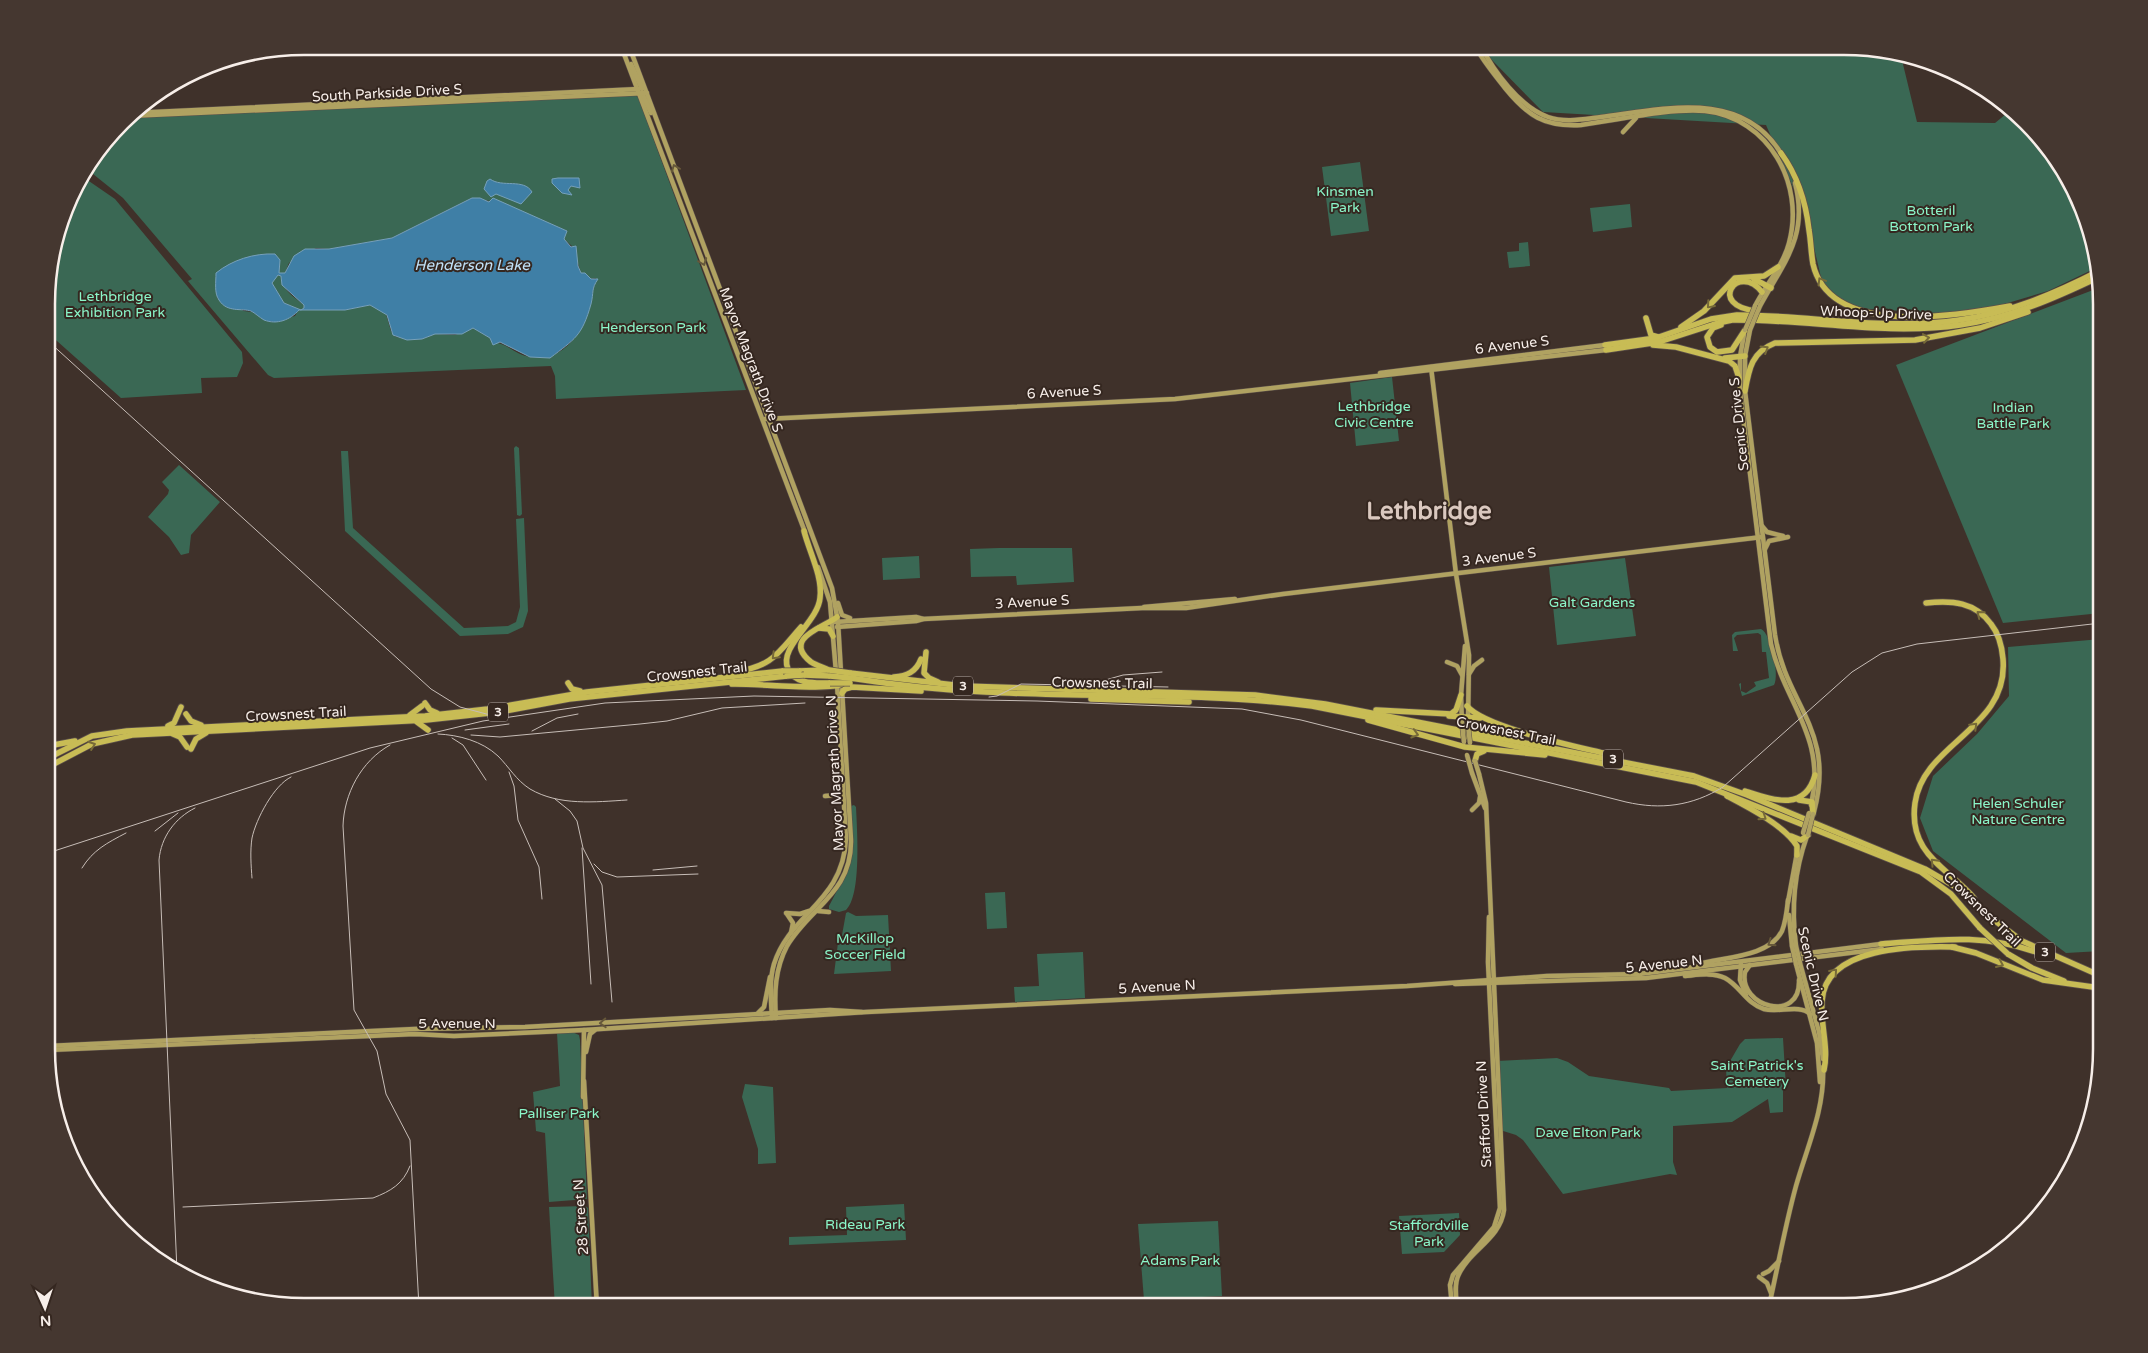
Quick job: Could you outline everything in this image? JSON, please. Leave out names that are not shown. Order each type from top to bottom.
[{"type":"highway","points":[[1781,153],[1790,165],[1804,205],[1816,274],[1829,293],[1844,306],[1867,312],[1892,315],[1936,316],[1974,312],[2031,302]]},
{"type":"highway","points":[[1669,334],[1704,311],[1730,281],[1739,277],[1764,276],[1778,267]]},
{"type":"highway","name":"Whoop-Up Drive","points":[[1660,337],[1711,319],[1728,316],[1909,323],[1945,322],[1991,314],[2031,302],[2091,275]]},
{"type":"highway","points":[[1748,276],[1768,287]]},
{"type":"highway","points":[[1762,292],[1757,285],[1742,281],[1733,285],[1730,294],[1733,304],[1743,309],[1811,318]]},
{"type":"highway","points":[[1745,391],[1748,371],[1755,357],[1764,349],[1776,343],[1902,341],[1954,334],[2018,316],[2092,281]]},
{"type":"highway","name":"Whoop-Up Drive","points":[[1646,345],[1725,321],[1791,322],[1908,328],[1958,325],[2023,310],[2092,281]]},
{"type":"highway","points":[[1640,341],[1646,336],[1646,318],[1651,335],[1660,337]]},
{"type":"highway","points":[[1748,330],[1732,350],[1717,352],[1708,344],[1710,331],[1722,325],[1791,322]]},
{"type":"highway","name":"6 Avenue S","points":[[1605,348],[1660,337]]},
{"type":"highway","points":[[1646,345],[1676,347],[1733,364],[1739,378]]},
{"type":"highway","name":"6 Avenue S","points":[[1605,348],[1646,345]]},
{"type":"highway","points":[[1716,358],[1742,357]]},
{"type":"highway","points":[[804,531],[820,586],[819,606],[812,619],[789,649],[786,663],[790,672],[800,680],[829,676],[905,675],[916,669],[924,654],[924,670],[929,678],[936,682],[987,690]]},
{"type":"highway","points":[[1926,602],[1951,601],[1974,608],[1991,623],[2001,646],[2003,671],[1997,696],[1983,717],[1924,779],[1917,794],[1915,810],[1917,833],[1929,856],[1970,893],[1994,920]]},
{"type":"highway","points":[[674,684],[752,670],[765,665],[774,658],[819,606]]},
{"type":"highway","points":[[829,676],[810,661],[803,651],[805,636],[814,628],[835,623]]},
{"type":"highway","points":[[814,628],[826,628],[834,636]]},
{"type":"highway","name":"Crowsnest Trail","points":[[55,763],[79,750],[102,741],[132,735],[415,721],[490,713],[587,692],[785,673],[1047,694],[1264,696],[1325,704],[1655,767],[1722,785],[1918,866],[1956,887],[2013,935],[2034,947],[2093,973]]},
{"type":"highway","name":"Crowsnest Trail","points":[[851,677],[926,688],[1184,695]]},
{"type":"highway","points":[[568,683],[574,690],[587,692]]},
{"type":"highway","points":[[674,684],[840,685]]},
{"type":"highway","name":"Crowsnest Trail","points":[[55,754],[92,736],[161,728],[444,714],[569,696],[674,684]]},
{"type":"highway","points":[[842,694],[845,689],[852,687],[948,693],[987,690]]},
{"type":"highway","points":[[1047,694],[1099,699],[1189,702]]},
{"type":"highway","name":"Crowsnest Trail","points":[[1202,695],[1272,701],[1335,710],[1671,775],[1746,800],[1921,872],[1951,894],[1980,928],[2008,954],[2042,973],[2072,983],[2093,987]]},
{"type":"highway","points":[[1325,704],[1387,712],[1437,714],[1454,712],[1461,695]]},
{"type":"highway","points":[[402,717],[417,712],[423,705],[430,710],[444,714]]},
{"type":"highway","points":[[1467,706],[1474,714],[1488,720],[1544,738],[1655,767],[1700,776],[1771,798],[1812,802],[1811,814]]},
{"type":"highway","points":[[161,728],[174,724],[181,707]]},
{"type":"highway","points":[[1335,710],[1486,750],[1533,753],[1625,766]]},
{"type":"highway","points":[[186,714],[191,721],[205,726]]},
{"type":"highway","points":[[1437,714],[1463,720],[1488,720]]},
{"type":"highway","points":[[415,721],[428,730]]},
{"type":"highway","points":[[168,733],[180,737],[189,748],[201,735],[216,731]]},
{"type":"highway","points":[[55,744],[92,736]]},
{"type":"highway","points":[[1475,758],[1480,752],[1486,750]]},
{"type":"highway","points":[[1789,799],[1802,797],[1808,792],[1815,774]]},
{"type":"highway","points":[[1671,775],[1713,790],[1738,802],[1787,834],[1801,840],[1805,834]]},
{"type":"highway","points":[[1787,834],[1797,846],[1797,855]]},
{"type":"highway","points":[[1882,946],[1962,938],[1988,939],[2026,948],[2093,973]]},
{"type":"highway","points":[[1882,946],[1924,945],[1955,947],[1976,953],[2043,980],[2093,987]]},
{"type":"highway","points":[[1824,1070],[1822,995],[1829,978],[1837,968],[1850,960],[1875,954],[1923,947],[1955,947]]},
{"type":"main road","name":"Mayor Magrath Drive S","points":[[625,55],[665,140],[832,588],[840,685]]},
{"type":"main road","name":"Mayor Magrath Drive S","points":[[632,55],[642,91],[761,419],[825,585],[835,623],[834,636],[840,685]]},
{"type":"main road","name":"Scenic Drive S","points":[[1481,55],[1491,71],[1518,104],[1534,117],[1546,122],[1568,126],[1684,111],[1714,113],[1750,128],[1769,145],[1786,172],[1794,206],[1792,230],[1788,246],[1757,306]]},
{"type":"main road","name":"Scenic Drive S","points":[[1487,55],[1497,71],[1528,106],[1549,117],[1576,120],[1684,107],[1712,107],[1735,115],[1749,123],[1768,137],[1781,153],[1796,189],[1799,221],[1792,249],[1783,270],[1762,292],[1748,330],[1739,378],[1759,524]]},
{"type":"main road","name":"South Parkside Drive S","points":[[145,112],[642,91]]},
{"type":"main road","name":"South Parkside Drive S","points":[[142,115],[642,91]]},
{"type":"main road","points":[[1623,132],[1637,117]]},
{"type":"main road","name":"6 Avenue S","points":[[761,419],[1175,399],[1605,348]]},
{"type":"main road","name":"Scenic Drive S","points":[[1742,357],[1773,653],[1810,740],[1815,774],[1812,802]]},
{"type":"main road","name":"Stafford Drive N","points":[[1432,369],[1456,574],[1466,639],[1467,660],[1461,695],[1463,720],[1468,745],[1475,758],[1486,800],[1490,966],[1500,1212],[1491,1230],[1453,1275],[1450,1285],[1451,1298]]},
{"type":"main road","points":[[1759,524],[1767,532],[1788,537],[1770,540],[1762,552],[1752,542],[1738,539],[1750,535],[1759,524]]},
{"type":"main road","name":"3 Avenue S","points":[[835,623],[867,619],[916,617],[923,619],[1142,608],[1150,605],[1239,600],[1760,537]]},
{"type":"main road","name":"Scenic Drive S","points":[[1762,552],[1778,653],[1808,717],[1818,748],[1820,776],[1811,814]]},
{"type":"main road","points":[[832,588],[844,617],[867,619]]},
{"type":"main road","name":"3 Avenue S","points":[[835,623],[916,622],[923,619]]},
{"type":"main road","points":[[1447,662],[1460,668],[1465,678],[1474,666],[1482,660]]},
{"type":"main road","name":"Stafford Drive N","points":[[1463,720],[1467,706],[1465,678]]},
{"type":"main road","name":"Mayor Magrath Drive N","points":[[773,1015],[774,966],[782,947],[790,935],[825,902],[843,878],[851,851],[840,685]]},
{"type":"main road","name":"Mayor Magrath Drive N","points":[[773,1015],[776,980],[785,950],[832,886],[844,856],[846,838],[840,685]]},
{"type":"main road","name":"Stafford Drive N","points":[[1463,720],[1468,725],[1467,755],[1485,808]]},
{"type":"main road","points":[[825,796],[837,795],[844,786]]},
{"type":"main road","points":[[1472,810],[1478,803],[1480,796]]},
{"type":"main road","name":"Scenic Drive N","points":[[1794,946],[1794,893],[1805,834],[1811,814]]},
{"type":"main road","name":"Scenic Drive N","points":[[1771,1298],[1795,1189],[1818,1113],[1824,1070],[1822,1049],[1794,946],[1788,900],[1801,840]]},
{"type":"main road","points":[[1683,968],[1758,950],[1772,943],[1784,927],[1788,900]]},
{"type":"main road","points":[[790,935],[793,923],[786,913],[800,914],[816,910],[829,912],[825,902]]},
{"type":"main road","name":"5 Avenue N","points":[[1508,981],[1600,981],[1669,976],[1741,963],[1751,964],[1882,946]]},
{"type":"main road","name":"5 Avenue N","points":[[55,1050],[415,1034],[454,1036],[584,1030],[773,1015],[1491,982],[1614,975],[1741,963],[1882,946]]},
{"type":"main road","points":[[1741,963],[1740,984],[1748,998]]},
{"type":"main road","points":[[1751,964],[1744,976],[1748,991],[1760,1002],[1777,1006],[1791,1002],[1798,994],[1798,964]]},
{"type":"main road","points":[[756,1014],[764,1007],[774,966]]},
{"type":"main road","points":[[1478,980],[1490,966],[1497,974],[1508,981],[1499,986],[1494,995]]},
{"type":"main road","points":[[1669,976],[1720,976],[1767,1010],[1805,1010],[1810,1014]]},
{"type":"main road","name":"5 Avenue N","points":[[1448,983],[1478,980],[1491,982]]},
{"type":"main road","name":"Stafford Drive N","points":[[1457,1298],[1456,1287],[1459,1274],[1498,1229],[1504,1210],[1494,995],[1491,982]]},
{"type":"main road","points":[[775,1000],[781,1009],[794,1012]]},
{"type":"main road","points":[[1787,1011],[1809,1001]]},
{"type":"main road","name":"Scenic Drive N","points":[[1809,1001],[1819,1058],[1818,1113]]},
{"type":"main road","name":"5 Avenue N","points":[[55,1046],[584,1024],[756,1014],[773,1015],[830,1010],[866,1012]]},
{"type":"main road","name":"28 Street N","points":[[584,1024],[583,1063],[586,1125],[597,1298]]},
{"type":"main road","points":[[583,1063],[590,1034],[599,1029]]},
{"type":"main road","points":[[1772,1295],[1769,1285],[1761,1275],[1769,1271],[1780,1260]]},
{"type":"green space","name":"Botteril Bottom Park","points":[[1489,55],[1844,55],[1877,57],[1902,62],[1917,122],[1995,123],[2005,115],[2042,152],[2060,179],[2074,208],[2085,239],[2091,270],[2048,291],[2001,305],[1953,314],[1853,308],[1823,286],[1808,222],[1766,125],[1543,112]]},
{"type":"green space","name":"Henderson Park","points":[[635,95],[638,97],[746,390],[556,399],[555,376],[551,366],[274,378],[268,375],[188,281],[192,279],[123,198],[92,173],[106,152],[139,117]],"holes":[[[472,198],[490,201],[565,230],[564,239],[573,247],[581,273],[585,273],[591,279],[596,278],[589,305],[578,332],[560,352],[547,356],[526,356],[493,342],[490,338],[473,328],[455,335],[435,334],[422,339],[396,337],[391,331],[386,314],[370,305],[345,310],[298,310],[295,316],[270,322],[252,312],[244,311],[217,298],[217,273],[278,268],[279,273],[285,273],[289,263],[316,248],[329,249],[392,238]]]},
{"type":"green space","name":"Kinsmen Park","points":[[1360,162],[1369,231],[1331,236],[1322,167]]},
{"type":"green space","name":"Lethbridge Exhibition Park","points":[[87,180],[115,199],[242,352],[243,363],[237,377],[201,378],[202,393],[121,398],[55,339],[57,271],[63,239],[74,208]]},
{"type":"green space","points":[[1630,204],[1632,227],[1593,232],[1590,208]]},
{"type":"green space","points":[[1528,242],[1530,266],[1509,268],[1507,252],[1519,251],[1519,243]]},
{"type":"green space","points":[[277,275],[281,276],[286,289],[304,305],[304,308],[301,310],[284,303],[272,283]]},
{"type":"green space","name":"Indian Battle Park","points":[[2092,290],[2093,614],[2003,623],[1896,365]]},
{"type":"green space","name":"Lethbridge Civic Centre","points":[[1392,377],[1399,441],[1356,446],[1350,383]]},
{"type":"green space","points":[[516,446],[519,448],[522,514],[520,516],[517,515],[514,448]]},
{"type":"green space","points":[[341,451],[348,451],[353,528],[464,628],[508,626],[516,622],[520,607],[516,519],[524,518],[528,611],[523,627],[508,634],[460,636],[345,531]]},
{"type":"green space","points":[[179,465],[220,502],[191,535],[189,553],[181,555],[169,537],[148,517],[168,494],[169,490],[162,482]]},
{"type":"green space","points":[[1072,548],[1074,582],[1017,585],[1016,576],[971,577],[970,549]]},
{"type":"green space","points":[[919,556],[920,578],[883,580],[882,558]]},
{"type":"green space","name":"Galt Gardens","points":[[1625,558],[1636,636],[1557,645],[1549,567]]},
{"type":"green space","points":[[1761,629],[1768,638],[1774,655],[1776,680],[1774,685],[1742,696],[1739,684],[1741,683],[1741,691],[1746,693],[1756,686],[1754,682],[1769,678],[1766,652],[1762,652],[1761,635],[1758,633],[1737,635],[1734,638],[1738,651],[1733,651],[1732,635],[1735,632]]},
{"type":"green space","name":"Helen Schuler Nature Centre","points":[[2093,640],[2093,951],[2066,953],[1933,851],[1920,818],[1933,776],[1977,734],[2009,696],[2008,647]]},
{"type":"green space","points":[[854,805],[856,807],[857,830],[856,877],[851,902],[846,910],[839,912],[829,909],[829,906],[847,870],[850,859],[852,849],[851,806]]},
{"type":"green space","points":[[1005,892],[1007,928],[987,929],[985,893]]},
{"type":"green space","name":"McKillop Soccer Field","points":[[848,912],[856,916],[888,915],[891,971],[834,974],[839,935],[842,935],[846,913]]},
{"type":"green space","points":[[1083,952],[1085,998],[1015,1002],[1014,987],[1039,986],[1037,954]]},
{"type":"green space","name":"Palliser Park","points":[[572,1032],[579,1035],[580,1040],[587,1199],[549,1202],[545,1133],[536,1131],[533,1092],[560,1086],[557,1033]]},
{"type":"green space","name":"Dave Elton Park","points":[[1783,1038],[1786,1088],[1783,1091],[1783,1112],[1770,1113],[1768,1099],[1732,1122],[1673,1126],[1673,1162],[1677,1175],[1670,1174],[1563,1194],[1523,1140],[1516,1135],[1500,1130],[1497,1061],[1557,1058],[1568,1062],[1589,1076],[1669,1088],[1671,1091],[1727,1088],[1726,1068],[1745,1039]]},
{"type":"green space","points":[[745,1084],[773,1087],[776,1163],[758,1164],[758,1149],[742,1097]]},
{"type":"green space","name":"Rideau Park","points":[[904,1204],[906,1240],[789,1245],[789,1237],[847,1235],[846,1207]]},
{"type":"green space","points":[[585,1206],[588,1208],[592,1298],[554,1298],[549,1207]]},
{"type":"green space","name":"Staffordville Park","points":[[1459,1213],[1460,1235],[1444,1252],[1402,1254],[1399,1216]]},
{"type":"green space","name":"Adams Park","points":[[1218,1221],[1222,1296],[1144,1298],[1138,1224]]},
{"type":"water","points":[[579,178],[580,188],[571,186],[568,190],[572,195],[562,193],[552,183],[552,179]]},
{"type":"water","points":[[490,179],[500,183],[524,185],[532,192],[521,204],[496,194],[491,197],[484,189],[487,181]]},
{"type":"water","name":"Henderson Lake","points":[[472,198],[480,198],[489,202],[493,198],[567,231],[564,239],[571,247],[576,246],[578,266],[581,273],[585,273],[591,279],[598,279],[588,315],[581,330],[572,341],[550,358],[530,357],[500,342],[493,345],[490,338],[473,328],[462,334],[435,334],[422,339],[407,340],[393,335],[387,315],[370,305],[345,310],[301,310],[299,310],[287,319],[274,322],[264,320],[251,311],[226,307],[216,294],[216,273],[229,264],[244,258],[275,254],[280,260],[279,273],[285,273],[294,256],[305,249],[329,249],[392,238]],"holes":[[[278,275],[281,276],[282,285],[304,305],[304,308],[301,310],[284,303],[272,283]]]},
{"type":"railway","points":[[55,347],[431,689],[460,707],[494,716]]},
{"type":"railway","points":[[55,851],[370,748],[483,721],[605,703],[754,696],[1037,701],[1242,709],[1301,720],[1626,802],[1652,806],[1676,805],[1700,798],[1723,787],[1852,672],[1882,653],[1917,644],[2093,624]]},
{"type":"railway","points":[[1095,683],[1123,675],[1162,672]]},
{"type":"railway","points":[[989,697],[997,696],[1021,684],[1168,687]]},
{"type":"railway","points":[[471,735],[500,737],[640,724],[667,721],[722,708],[805,703]]},
{"type":"railway","points":[[532,731],[557,718],[578,714]]},
{"type":"railway","points":[[465,730],[509,724]]},
{"type":"railway","points":[[438,734],[462,737],[485,746],[498,756],[525,785],[541,794],[577,802],[627,800]]},
{"type":"railway","points":[[452,738],[463,745],[486,780]]},
{"type":"railway","points":[[390,745],[371,760],[356,780],[347,802],[343,826],[354,1010],[377,1051],[386,1094],[410,1140],[419,1298]]},
{"type":"railway","points":[[509,772],[514,786],[518,820],[539,867],[542,899]]},
{"type":"railway","points":[[252,878],[251,843],[257,822],[278,787],[291,777]]},
{"type":"railway","points":[[555,799],[570,811],[577,821],[583,848],[602,885],[612,1002]]},
{"type":"railway","points":[[177,1264],[159,860],[160,852],[170,829],[181,817],[195,808]]},
{"type":"railway","points":[[155,831],[178,813]]},
{"type":"railway","points":[[82,868],[96,852],[126,833]]},
{"type":"railway","points":[[582,848],[591,984]]},
{"type":"railway","points":[[594,864],[602,872],[617,877],[698,874]]},
{"type":"railway","points":[[653,870],[697,866]]},
{"type":"railway","points":[[183,1207],[373,1198],[396,1186],[404,1178],[410,1166]]},
{"type":"district","name":"Lethbridge","points":[[1429,511]]},
{"type":"park label","name":"Saint Patrick's Cemetery","points":[[1757,1074]]}]
